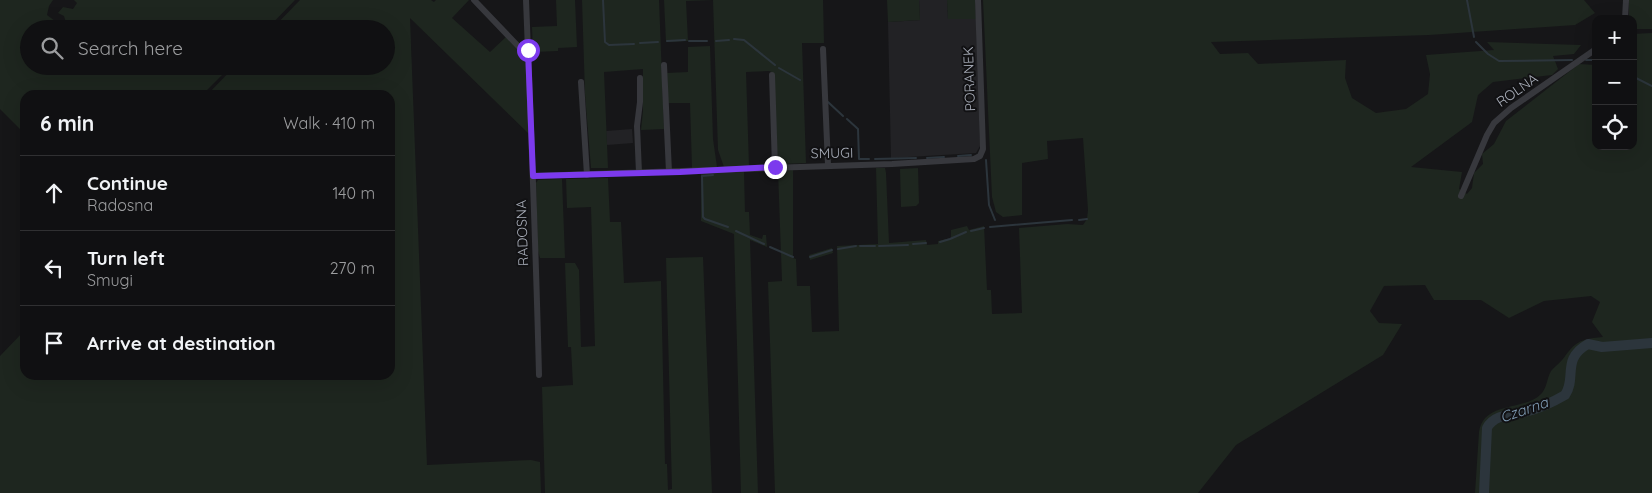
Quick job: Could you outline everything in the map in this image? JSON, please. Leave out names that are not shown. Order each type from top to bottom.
[{"type":"street","points":[[474,0],[519,47],[528,50]]},
{"type":"street","name":"RADOSNA","points":[[526,0],[537,253],[539,374]]},
{"type":"street","name":"PORANEK","points":[[978,0],[983,149],[980,156]]},
{"type":"street","points":[[1625,15],[1626,0]]},
{"type":"street","points":[[823,49],[828,165]]},
{"type":"street","name":"ROLNA","points":[[1461,196],[1494,123],[1511,108],[1592,52]]},
{"type":"street","points":[[664,65],[669,172]]},
{"type":"street","points":[[772,75],[775,167]]},
{"type":"street","points":[[639,173],[637,126],[640,78]]},
{"type":"street","points":[[582,82],[587,175]]},
{"type":"street","name":"SMUGI","points":[[533,176],[959,160],[974,159],[980,156]]},
{"type":"shaded area","points":[[0,0],[53,0],[47,15],[54,20],[20,20],[20,75],[222,75],[207,90],[20,90],[20,129],[0,109]]},
{"type":"shaded area","points":[[74,0],[295,0],[276,20],[65,20],[64,16],[58,13],[63,7],[73,9],[77,3]]},
{"type":"shaded area","points":[[300,0],[431,0],[434,2],[436,0],[469,0],[452,18],[490,52],[506,37],[522,54],[526,64],[530,135],[410,18],[427,465],[531,460],[540,462],[541,493],[0,493],[0,356],[20,335],[20,380],[395,380],[395,90],[212,90],[226,75],[395,75],[395,20],[281,20]]},
{"type":"shaded area","points":[[556,0],[575,0],[577,47],[558,48],[558,51],[533,52],[532,27],[557,26]]},
{"type":"shaded area","points":[[582,0],[659,0],[664,129],[641,130],[643,69],[604,72],[608,168],[591,168],[585,94]]},
{"type":"shaded area","points":[[664,0],[713,0],[686,1],[688,41],[666,42]]},
{"type":"shaded area","points":[[713,0],[823,0],[824,43],[802,43],[806,163],[782,164],[777,160],[774,73],[769,71],[746,72],[749,166],[724,167],[718,150]]},
{"type":"shaded area","points":[[887,0],[919,0],[920,20],[888,22]]},
{"type":"shaded area","points":[[919,0],[947,0],[948,19],[976,19],[980,146],[976,153],[891,158],[888,22],[920,20]]},
{"type":"shaded area","points":[[947,0],[975,0],[976,19],[948,19]]},
{"type":"shaded area","points":[[983,0],[1584,0],[1595,13],[1575,25],[1429,35],[1211,42],[1220,54],[1248,53],[1258,64],[1346,60],[1345,78],[1352,98],[1376,113],[1406,109],[1428,94],[1430,74],[1426,55],[1494,50],[1487,42],[1581,45],[1574,54],[1553,56],[1558,69],[1552,75],[1493,82],[1478,95],[1472,122],[1411,167],[1462,172],[1459,189],[1467,194],[1472,188],[1474,173],[1483,164],[1482,154],[1494,144],[1506,121],[1579,64],[1592,65],[1592,150],[1637,150],[1637,34],[1652,33],[1652,493],[1475,493],[1479,432],[1482,422],[1489,415],[1497,411],[1535,399],[1544,391],[1551,371],[1576,344],[1585,340],[1603,337],[1592,322],[1600,302],[1591,296],[1544,301],[1509,318],[1481,300],[1434,300],[1425,285],[1384,286],[1370,311],[1379,323],[1402,324],[1383,355],[1236,445],[1198,493],[775,493],[768,282],[782,281],[778,171],[793,170],[793,258],[796,259],[797,286],[810,286],[812,332],[839,331],[837,246],[878,244],[876,168],[885,168],[886,173],[889,243],[926,240],[927,245],[938,244],[938,241],[951,238],[951,230],[967,226],[969,230],[984,226],[987,290],[991,290],[992,314],[1022,313],[1019,228],[1067,224],[1083,225],[1087,219],[1088,210],[1083,138],[1047,141],[1048,159],[1022,163],[1022,215],[1003,217],[996,212],[992,197]]},
{"type":"shaded area","points":[[1629,0],[1652,0],[1652,29],[1637,29],[1637,15],[1629,15]]},
{"type":"shaded area","points":[[710,46],[713,139],[717,167],[692,168],[690,103],[668,103],[667,73],[688,72],[688,47]]},
{"type":"shaded area","points":[[632,129],[633,143],[607,145],[606,131]]},
{"type":"shaded area","points":[[918,168],[919,203],[916,206],[901,207],[900,169]]},
{"type":"shaded area","points":[[744,172],[745,212],[749,212],[750,235],[762,239],[763,235],[766,235],[767,247],[750,240],[758,493],[741,493],[734,234],[701,221],[701,173]]},
{"type":"shaded area","points":[[608,178],[610,222],[621,222],[624,283],[661,281],[665,464],[667,464],[668,490],[672,489],[666,258],[703,257],[712,493],[545,493],[542,387],[573,385],[571,347],[568,347],[565,263],[575,263],[579,270],[581,347],[595,346],[591,207],[567,208],[566,179]]},
{"type":"shaded area","points":[[562,179],[565,258],[540,258],[538,251],[536,183],[538,180]]},
{"type":"shaded area","points":[[832,248],[833,253],[810,260],[809,255]]},
{"type":"waterway","points":[[603,0],[605,42],[609,45],[634,44]]},
{"type":"waterway","points":[[1467,0],[1474,37]]},
{"type":"waterway","points":[[734,39],[744,40],[775,65]]},
{"type":"waterway","points":[[667,41],[685,40]]},
{"type":"waterway","points":[[716,41],[729,40]]},
{"type":"waterway","points":[[689,41],[707,41]]},
{"type":"waterway","points":[[640,43],[658,42]]},
{"type":"waterway","points":[[1476,42],[1488,54],[1499,61],[1572,60]]},
{"type":"waterway","points":[[1586,60],[1592,60]]},
{"type":"waterway","points":[[779,68],[800,80]]},
{"type":"waterway","points":[[1637,78],[1652,86]]},
{"type":"waterway","points":[[828,102],[843,116]]},
{"type":"waterway","points":[[847,119],[858,129],[859,159],[869,159]]},
{"type":"waterway","points":[[958,156],[971,155]]},
{"type":"waterway","points":[[927,158],[944,157]]},
{"type":"waterway","points":[[875,159],[916,158]]},
{"type":"waterway","points":[[986,160],[989,205],[995,220]]},
{"type":"waterway","points":[[713,175],[702,176],[703,217],[728,227]]},
{"type":"waterway","points":[[1079,220],[1087,219]]},
{"type":"waterway","points":[[990,227],[1072,220]]},
{"type":"waterway","points":[[971,231],[984,228]]},
{"type":"waterway","points":[[736,231],[764,244]]},
{"type":"waterway","points":[[940,242],[966,232]]},
{"type":"waterway","points":[[913,244],[926,243]]},
{"type":"waterway","points":[[879,246],[908,245]]},
{"type":"waterway","points":[[838,249],[856,246]]},
{"type":"waterway","points":[[860,246],[875,246]]},
{"type":"waterway","points":[[770,247],[793,257]]},
{"type":"waterway","points":[[810,257],[832,250]]},
{"type":"waterway","name":"Czarna","points":[[1484,493],[1487,428],[1490,423],[1504,416],[1540,407],[1565,395],[1570,382],[1572,362],[1580,350],[1588,344],[1602,347],[1652,343]]},
{"type":"route","points":[[528,50],[533,176],[775,167]]}]
